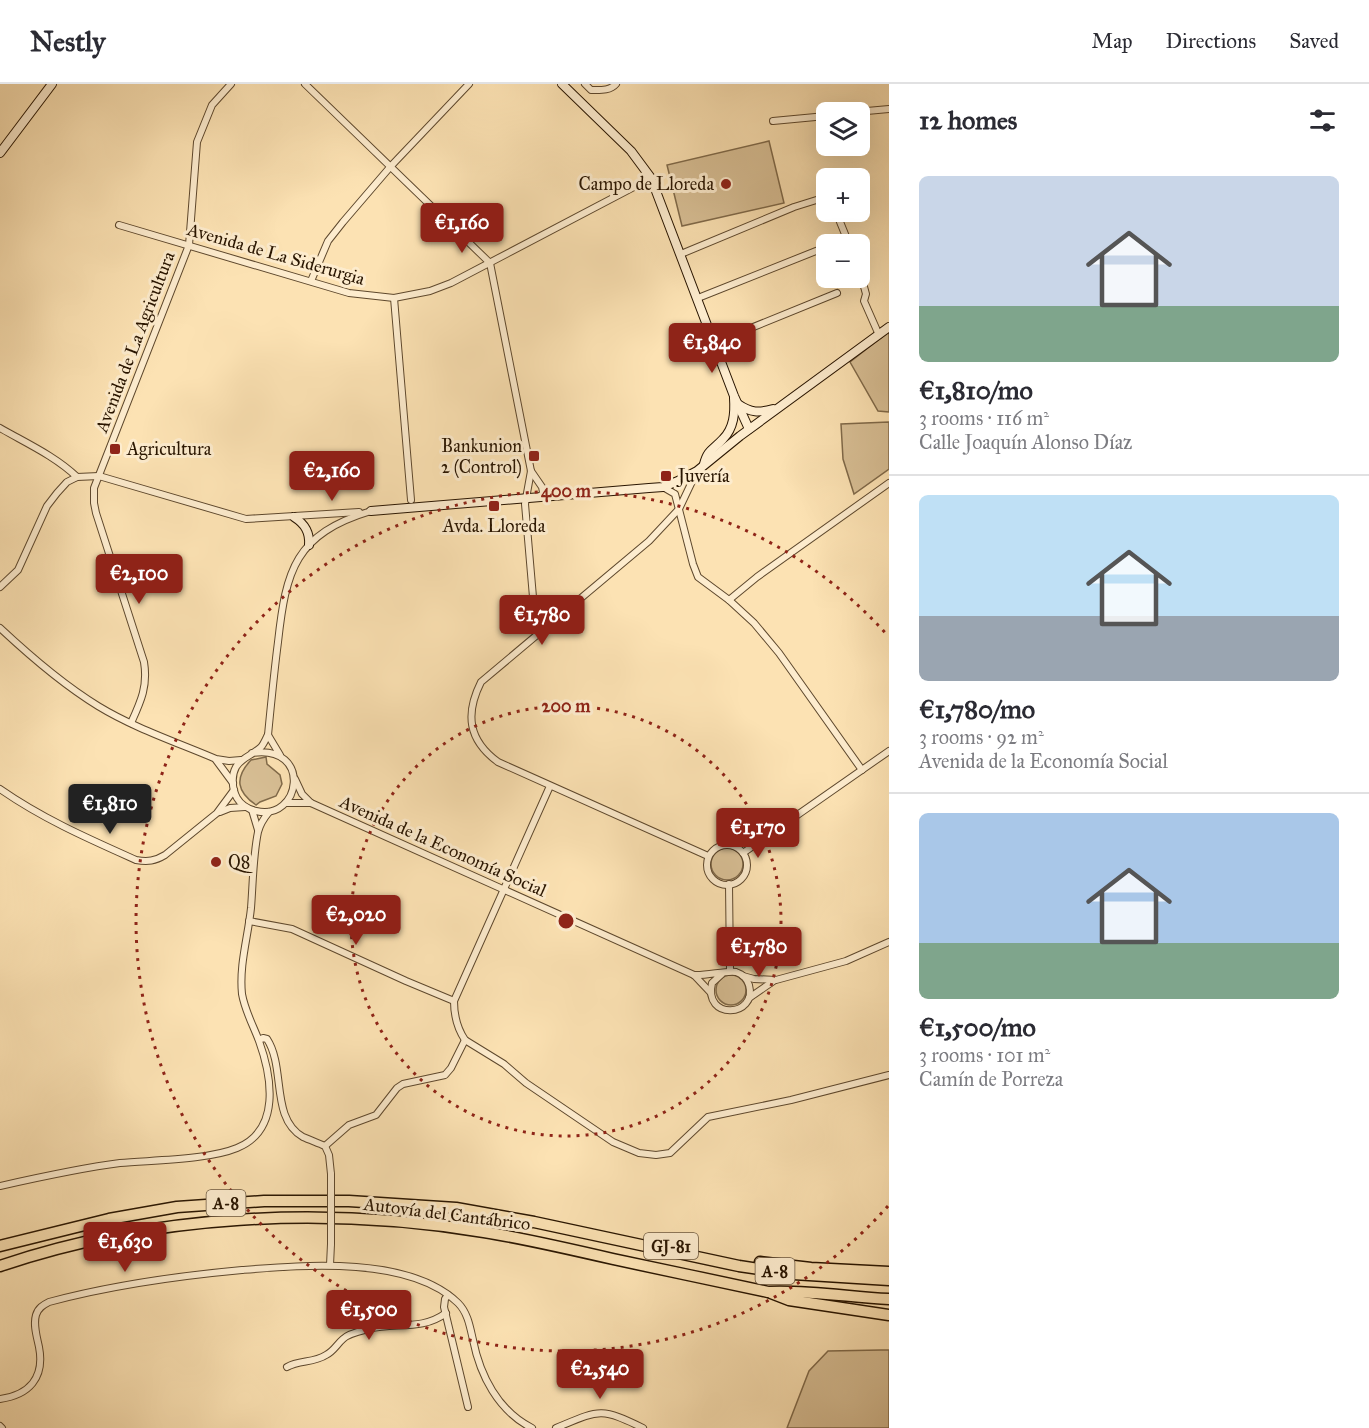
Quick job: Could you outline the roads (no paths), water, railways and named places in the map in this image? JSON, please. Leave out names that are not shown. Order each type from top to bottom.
[{"type":"highway","name":"Autovía del Cantábrico","points":[[0,1246],[109,1219],[177,1207],[227,1203],[348,1201],[456,1208],[534,1222],[739,1266],[793,1274],[889,1280]]},
{"type":"highway","name":"GJ-81","points":[[456,1208],[489,1208],[541,1217],[742,1260],[811,1268],[889,1272]]},
{"type":"highway","name":"Autovía del Cantábrico","points":[[0,1266],[69,1246],[179,1226],[278,1218],[351,1218],[484,1232],[768,1292],[791,1291],[889,1299]]},
{"type":"highway","points":[[768,1292],[789,1300],[889,1315]]},
{"type":"street","points":[[0,153],[52,84]]},
{"type":"street","name":"Avenida de La Agricultura","points":[[131,723],[143,698],[147,675],[96,513],[94,494],[189,245],[197,142],[212,105],[231,84]]},
{"type":"street","points":[[305,84],[490,263],[531,471],[542,487],[544,497]]},
{"type":"street","points":[[311,281],[328,241],[391,166],[469,84]]},
{"type":"street","points":[[562,84],[632,151],[651,178],[734,396],[749,429]]},
{"type":"street","points":[[585,84],[591,90],[604,90],[616,84]]},
{"type":"street","points":[[870,111],[889,109]]},
{"type":"street","points":[[773,121],[816,117]]},
{"type":"street","name":"Avenida de La Siderurgia","points":[[119,225],[349,293],[394,298],[430,291],[490,263],[651,178]]},
{"type":"street","points":[[681,254],[816,199]]},
{"type":"street","points":[[698,298],[816,251]]},
{"type":"street","points":[[865,288],[864,300],[879,335]]},
{"type":"street","points":[[714,343],[837,293]]},
{"type":"street","points":[[394,298],[411,500]]},
{"type":"street","points":[[0,587],[13,576],[23,560],[47,506],[67,483],[77,477],[99,476],[234,517],[258,519],[663,487],[700,468],[749,429],[889,327]]},
{"type":"street","points":[[708,856],[498,762],[489,756],[477,740],[471,722],[473,702],[481,682],[614,573],[679,509],[707,452],[722,441],[732,426],[734,396]]},
{"type":"street","points":[[738,404],[759,413],[779,407]]},
{"type":"street","points":[[0,429],[68,468],[77,477]]},
{"type":"street","points":[[531,471],[525,498],[533,597],[538,626],[542,631]]},
{"type":"street","points":[[729,600],[757,577],[889,483]]},
{"type":"street","points":[[663,487],[675,494],[698,577],[729,600],[754,623],[862,770]]},
{"type":"street","points":[[217,813],[233,786],[236,768],[241,760],[261,747],[268,735],[285,588],[295,565],[309,545],[332,526],[371,511]]},
{"type":"street","points":[[294,517],[306,528],[310,537],[309,545]]},
{"type":"street","points":[[0,628],[41,665],[99,707],[216,759],[241,760]]},
{"type":"street","points":[[0,789],[26,807],[64,827],[136,860],[156,861],[217,813],[230,808],[248,808],[269,812],[286,803],[294,786],[293,774],[268,735]]},
{"type":"street","points":[[252,753],[266,751],[282,757]]},
{"type":"street","points":[[743,853],[889,751]]},
{"type":"street","points":[[216,759],[233,786],[237,799],[248,808],[258,831]]},
{"type":"street","name":"Avenida de la Economía Social","points":[[293,774],[302,794],[311,803],[694,975],[711,993]]},
{"type":"street","points":[[550,786],[454,1001],[454,1011],[465,1040],[485,1051],[526,1083],[613,1142],[639,1153],[656,1155],[670,1153],[708,1117],[791,1100],[889,1075]]},
{"type":"street","name":"Avenida de la Economía Social","points":[[286,803],[311,803]]},
{"type":"street","points":[[0,1186],[118,1164],[219,1154],[250,1141],[258,1133],[266,1119],[270,1103],[268,1080],[259,1040],[244,1003],[242,969],[258,831],[269,812]]},
{"type":"street","points":[[734,846],[743,853],[746,866],[741,879],[729,884],[717,882],[709,874],[708,856],[716,848],[734,846]]},
{"type":"street","points":[[729,884],[726,972],[712,983],[711,993],[714,1002],[725,1010],[738,1009],[758,990],[776,980],[846,961],[889,942]]},
{"type":"street","points":[[249,921],[292,929],[454,1001]]},
{"type":"street","points":[[726,972],[753,979],[776,980]]},
{"type":"street","name":"Avenida de la Economía Social","points":[[694,975],[726,972]]},
{"type":"street","points":[[742,976],[749,987],[748,999]]},
{"type":"street","points":[[259,1040],[267,1039],[276,1059],[286,1119],[303,1137],[325,1146],[329,1155],[331,1174],[330,1265]]},
{"type":"street","points":[[325,1146],[349,1125],[376,1115],[397,1088],[403,1084],[445,1075],[465,1040]]},
{"type":"street","points":[[0,1399],[22,1394],[36,1377],[40,1361],[36,1316],[41,1306],[49,1302],[146,1281],[193,1274],[330,1265],[370,1268],[420,1280],[448,1295],[464,1310],[483,1374],[491,1390],[509,1411],[532,1428]]},
{"type":"street","points":[[448,1295],[445,1299],[446,1313],[468,1407]]},
{"type":"street","points":[[286,1367],[327,1355],[345,1336],[356,1332],[372,1328],[413,1326],[440,1318],[446,1313]]},
{"type":"street","points":[[556,1428],[598,1412],[615,1415],[643,1428]]},
{"type":"place","name":"Campo de Lloreda","points":[[726,184]]},
{"type":"place","name":"Agricultura","points":[[115,449]]},
{"type":"place","name":"Bankunion 2 (Control)","points":[[534,456]]},
{"type":"place","name":"Juvería","points":[[666,476]]},
{"type":"place","name":"Avda. Lloreda","points":[[494,506]]},
{"type":"place","name":"Q8","points":[[216,862]]}]
